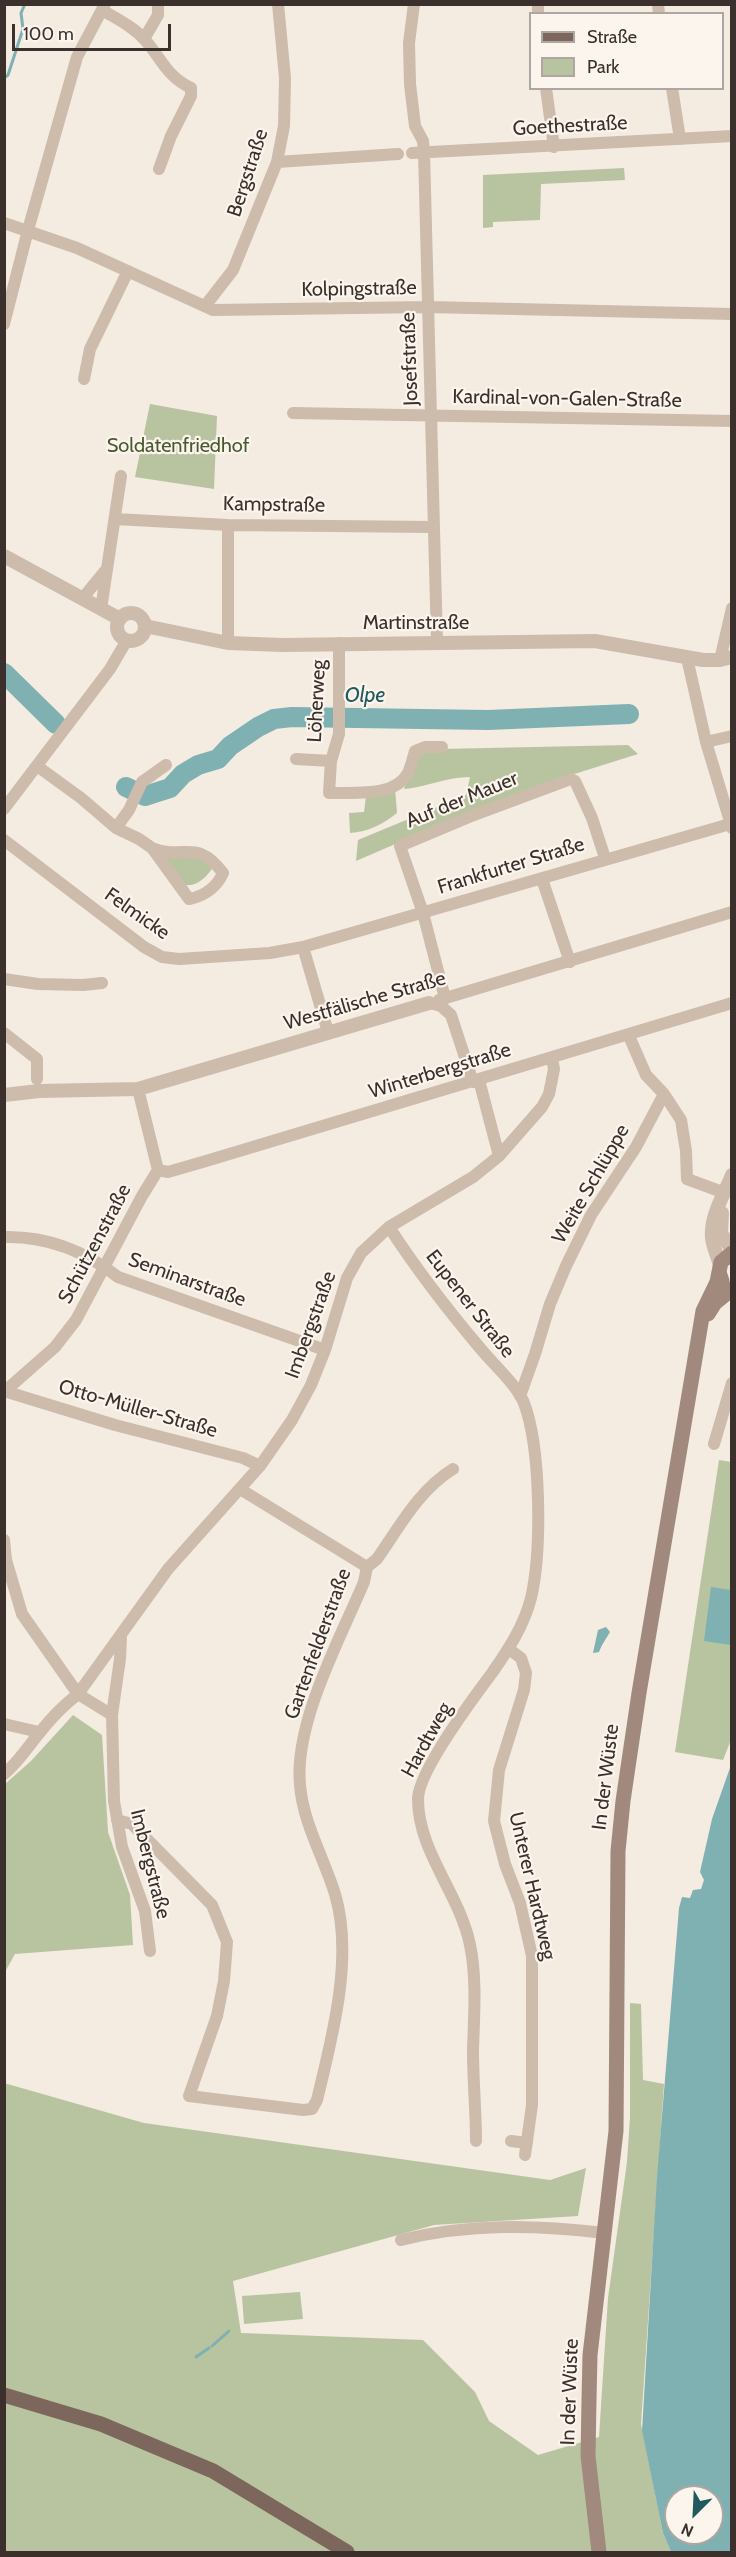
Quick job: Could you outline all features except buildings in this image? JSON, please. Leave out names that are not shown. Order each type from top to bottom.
[{"type":"main road","points":[[732,1252],[723,1259],[720,1269],[725,1284],[732,1289]]},
{"type":"main road","name":"In der Wüste","points":[[598,2553],[588,2456],[590,2355],[616,2131],[618,2076],[616,1902],[623,1801],[640,1682],[703,1311],[717,1282],[720,1269]]},
{"type":"main road","name":"In der Wüste","points":[[701,1331],[715,1304],[732,1289]]},
{"type":"main road","points":[[4,2395],[101,2424],[213,2471],[347,2553]]},
{"type":"street","points":[[144,39],[158,15],[159,4]]},
{"type":"street","name":"Bergstraße","points":[[205,306],[233,270],[277,162],[284,126],[285,78],[278,4]]},
{"type":"street","name":"Josefstraße","points":[[414,4],[409,43],[410,84],[415,126],[423,141],[418,153],[428,307],[437,642]]},
{"type":"street","points":[[4,324],[76,57],[104,7],[144,39],[173,78],[190,88],[190,96],[171,136],[159,169]]},
{"type":"street","points":[[546,90],[554,147]]},
{"type":"street","points":[[672,90],[680,138]]},
{"type":"street","name":"Goethestraße","points":[[418,153],[732,136]]},
{"type":"street","points":[[277,162],[398,154]]},
{"type":"street","name":"Kolpingstraße","points":[[4,223],[77,248],[213,310],[428,307],[732,314]]},
{"type":"street","points":[[84,379],[90,349],[128,271]]},
{"type":"street","name":"Kardinal-von-Galen-Straße","points":[[293,413],[732,421]]},
{"type":"street","points":[[101,609],[121,476]]},
{"type":"street","name":"Kampstraße","points":[[115,519],[228,525],[433,527]]},
{"type":"street","points":[[228,525],[228,643]]},
{"type":"street","points":[[4,556],[120,619]]},
{"type":"street","points":[[82,599],[106,570]]},
{"type":"street","points":[[726,659],[732,608]]},
{"type":"street","points":[[128,613],[141,617],[145,626],[138,638],[127,639],[119,633],[120,619],[128,613]]},
{"type":"street","name":"Martinstraße","points":[[145,626],[228,643],[283,645],[595,641],[687,658],[726,659]]},
{"type":"street","points":[[4,809],[110,669],[127,639]]},
{"type":"street","name":"Löherweg","points":[[339,643],[339,718],[337,745],[331,761],[329,793],[372,792],[392,787],[407,775],[415,750],[425,747],[442,747]]},
{"type":"street","points":[[687,658],[706,742],[731,826]]},
{"type":"street","points":[[706,742],[732,736]]},
{"type":"street","name":"Löherweg","points":[[296,759],[331,761]]},
{"type":"street","points":[[116,828],[128,813],[142,782],[166,765]]},
{"type":"street","points":[[37,766],[81,798],[116,828],[159,851],[199,852],[213,860],[223,873],[219,882],[200,897],[189,899],[152,848]]},
{"type":"street","name":"Auf der Mauer","points":[[423,913],[400,846],[572,779],[592,818],[605,858]]},
{"type":"street","name":"Frankfurter Straße","points":[[303,947],[543,879],[605,858],[731,826]]},
{"type":"street","name":"Felmicke","points":[[4,840],[144,947],[162,957],[270,953],[303,947]]},
{"type":"street","points":[[543,879],[570,962]]},
{"type":"street","name":"Westfälische Straße","points":[[4,1095],[39,1090],[138,1089],[732,912]]},
{"type":"street","points":[[423,913],[445,998]]},
{"type":"street","points":[[303,947],[328,1032]]},
{"type":"street","points":[[4,979],[38,984],[102,983]]},
{"type":"street","points":[[451,1015],[454,1003],[462,993]]},
{"type":"street","points":[[429,1003],[441,1006],[451,1015],[476,1081],[499,1156]]},
{"type":"street","name":"Winterbergstraße","points":[[158,1170],[168,1172],[187,1167],[629,1036],[732,1003]]},
{"type":"street","points":[[4,1033],[37,1059],[37,1079]]},
{"type":"street","points":[[629,1036],[646,1075],[664,1094],[681,1120],[686,1151],[687,1179],[724,1193]]},
{"type":"street","name":"Imbergstraße","points":[[4,1773],[27,1752],[39,1732],[78,1694],[168,1569],[260,1466],[299,1407],[325,1350],[347,1278],[361,1252],[389,1227],[473,1177],[499,1156],[542,1107],[549,1094],[554,1070],[552,1058]]},
{"type":"street","points":[[138,1089],[158,1170]]},
{"type":"street","name":"Weite Schlüppe","points":[[521,1399],[550,1304],[566,1266],[591,1215],[636,1146],[664,1094]]},
{"type":"street","name":"Schützenstraße","points":[[5,1391],[62,1338],[76,1320],[158,1170]]},
{"type":"street","points":[[720,1269],[712,1229],[714,1216],[732,1175]]},
{"type":"street","points":[[724,1193],[720,1226],[723,1238],[732,1252]]},
{"type":"street","name":"Eupener Straße","points":[[389,1227],[422,1278],[521,1399]]},
{"type":"street","name":"Seminarstraße","points":[[4,1237],[60,1244],[105,1267],[118,1277],[325,1350]]},
{"type":"street","points":[[714,1444],[732,1383]]},
{"type":"street","name":"Otto-Müller-Straße","points":[[5,1391],[115,1425],[243,1458],[260,1466]]},
{"type":"street","name":"Hardtweg","points":[[476,2141],[474,1989],[471,1946],[459,1912],[422,1830],[418,1796],[433,1760],[460,1717],[509,1649],[521,1626],[531,1597],[538,1533],[536,1464],[521,1399]]},
{"type":"street","name":"Gartenfelderstraße","points":[[117,1820],[132,1824],[212,1905],[227,1942],[218,2016],[189,2096],[303,2110],[312,2109],[317,2100],[333,2036],[343,1947],[335,1894],[304,1808],[300,1785],[300,1761],[307,1723],[364,1582],[367,1567],[377,1559],[421,1495],[435,1480],[453,1469]]},
{"type":"street","points":[[240,1489],[367,1567]]},
{"type":"street","points":[[4,1540],[5,1560],[22,1614],[78,1694],[112,1715]]},
{"type":"street","name":"Imbergstraße","points":[[121,1636],[112,1715],[114,1802],[122,1847],[145,1911],[150,1951]]},
{"type":"street","name":"Unterer Hardtweg","points":[[509,1649],[521,1658],[526,1673],[524,1690],[499,1770],[494,1821],[504,1864],[520,1903],[532,1956],[532,2105],[526,2149],[511,2141]]},
{"type":"street","points":[[4,1724],[39,1732]]},
{"type":"street","points":[[401,2240],[459,2229],[494,2227],[542,2226],[605,2233]]},
{"type":"green space","points":[[624,168],[625,180],[541,184],[540,220],[493,222],[493,227],[483,228],[483,175]]},
{"type":"green space","name":"Soldatenfriedhof","points":[[150,404],[217,416],[214,489],[135,477]]},
{"type":"green space","points":[[628,745],[638,754],[568,776],[474,810],[356,861],[358,840],[466,795],[470,777],[404,789],[417,751]]},
{"type":"green space","points":[[395,788],[397,813],[375,827],[350,833],[349,813],[364,812],[366,796]]},
{"type":"green space","points":[[199,853],[214,866],[202,880],[190,885],[185,885],[163,856]]},
{"type":"green space","points":[[719,1460],[731,1462],[731,1740],[723,1760],[675,1752]]},
{"type":"green space","points":[[73,1715],[102,1735],[108,1832],[130,1895],[133,1945],[15,1954],[5,1972],[5,1784],[31,1761]]},
{"type":"green space","points":[[630,2003],[641,2004],[643,2080],[664,2084],[641,2424],[664,2545],[668,2545],[671,2552],[5,2552],[4,2083],[144,2123],[550,2180],[586,2168],[578,2216],[434,2225],[233,2281],[241,2333],[423,2340],[475,2392],[489,2421],[538,2455],[599,2437],[608,2298],[627,2162],[630,2117]]},
{"type":"green space","points":[[300,2292],[303,2319],[244,2324],[242,2296]]},
{"type":"water","points":[[711,1587],[731,1590],[731,1645],[704,1641]]},
{"type":"water","points":[[606,1627],[610,1632],[599,1652],[593,1653],[598,1630]]},
{"type":"water","points":[[731,1765],[731,2552],[671,2552],[668,2545],[724,2545],[724,2485],[664,2485],[664,2535],[642,2431],[657,2177],[679,1908],[682,1897],[690,1898],[693,1890],[701,1889],[704,1880],[700,1872],[712,1819]]},
{"type":"waterway","points":[[4,78],[8,75],[23,29],[21,13],[25,4]]},
{"type":"waterway","name":"Olpe","points":[[4,673],[56,724]]},
{"type":"waterway","name":"Olpe","points":[[126,787],[145,796],[170,788],[183,774],[198,765],[218,759],[230,746],[274,719],[292,717],[488,720],[629,714]]},
{"type":"waterway","points":[[212,2346],[229,2331]]},
{"type":"waterway","points":[[196,2357],[209,2348]]}]
